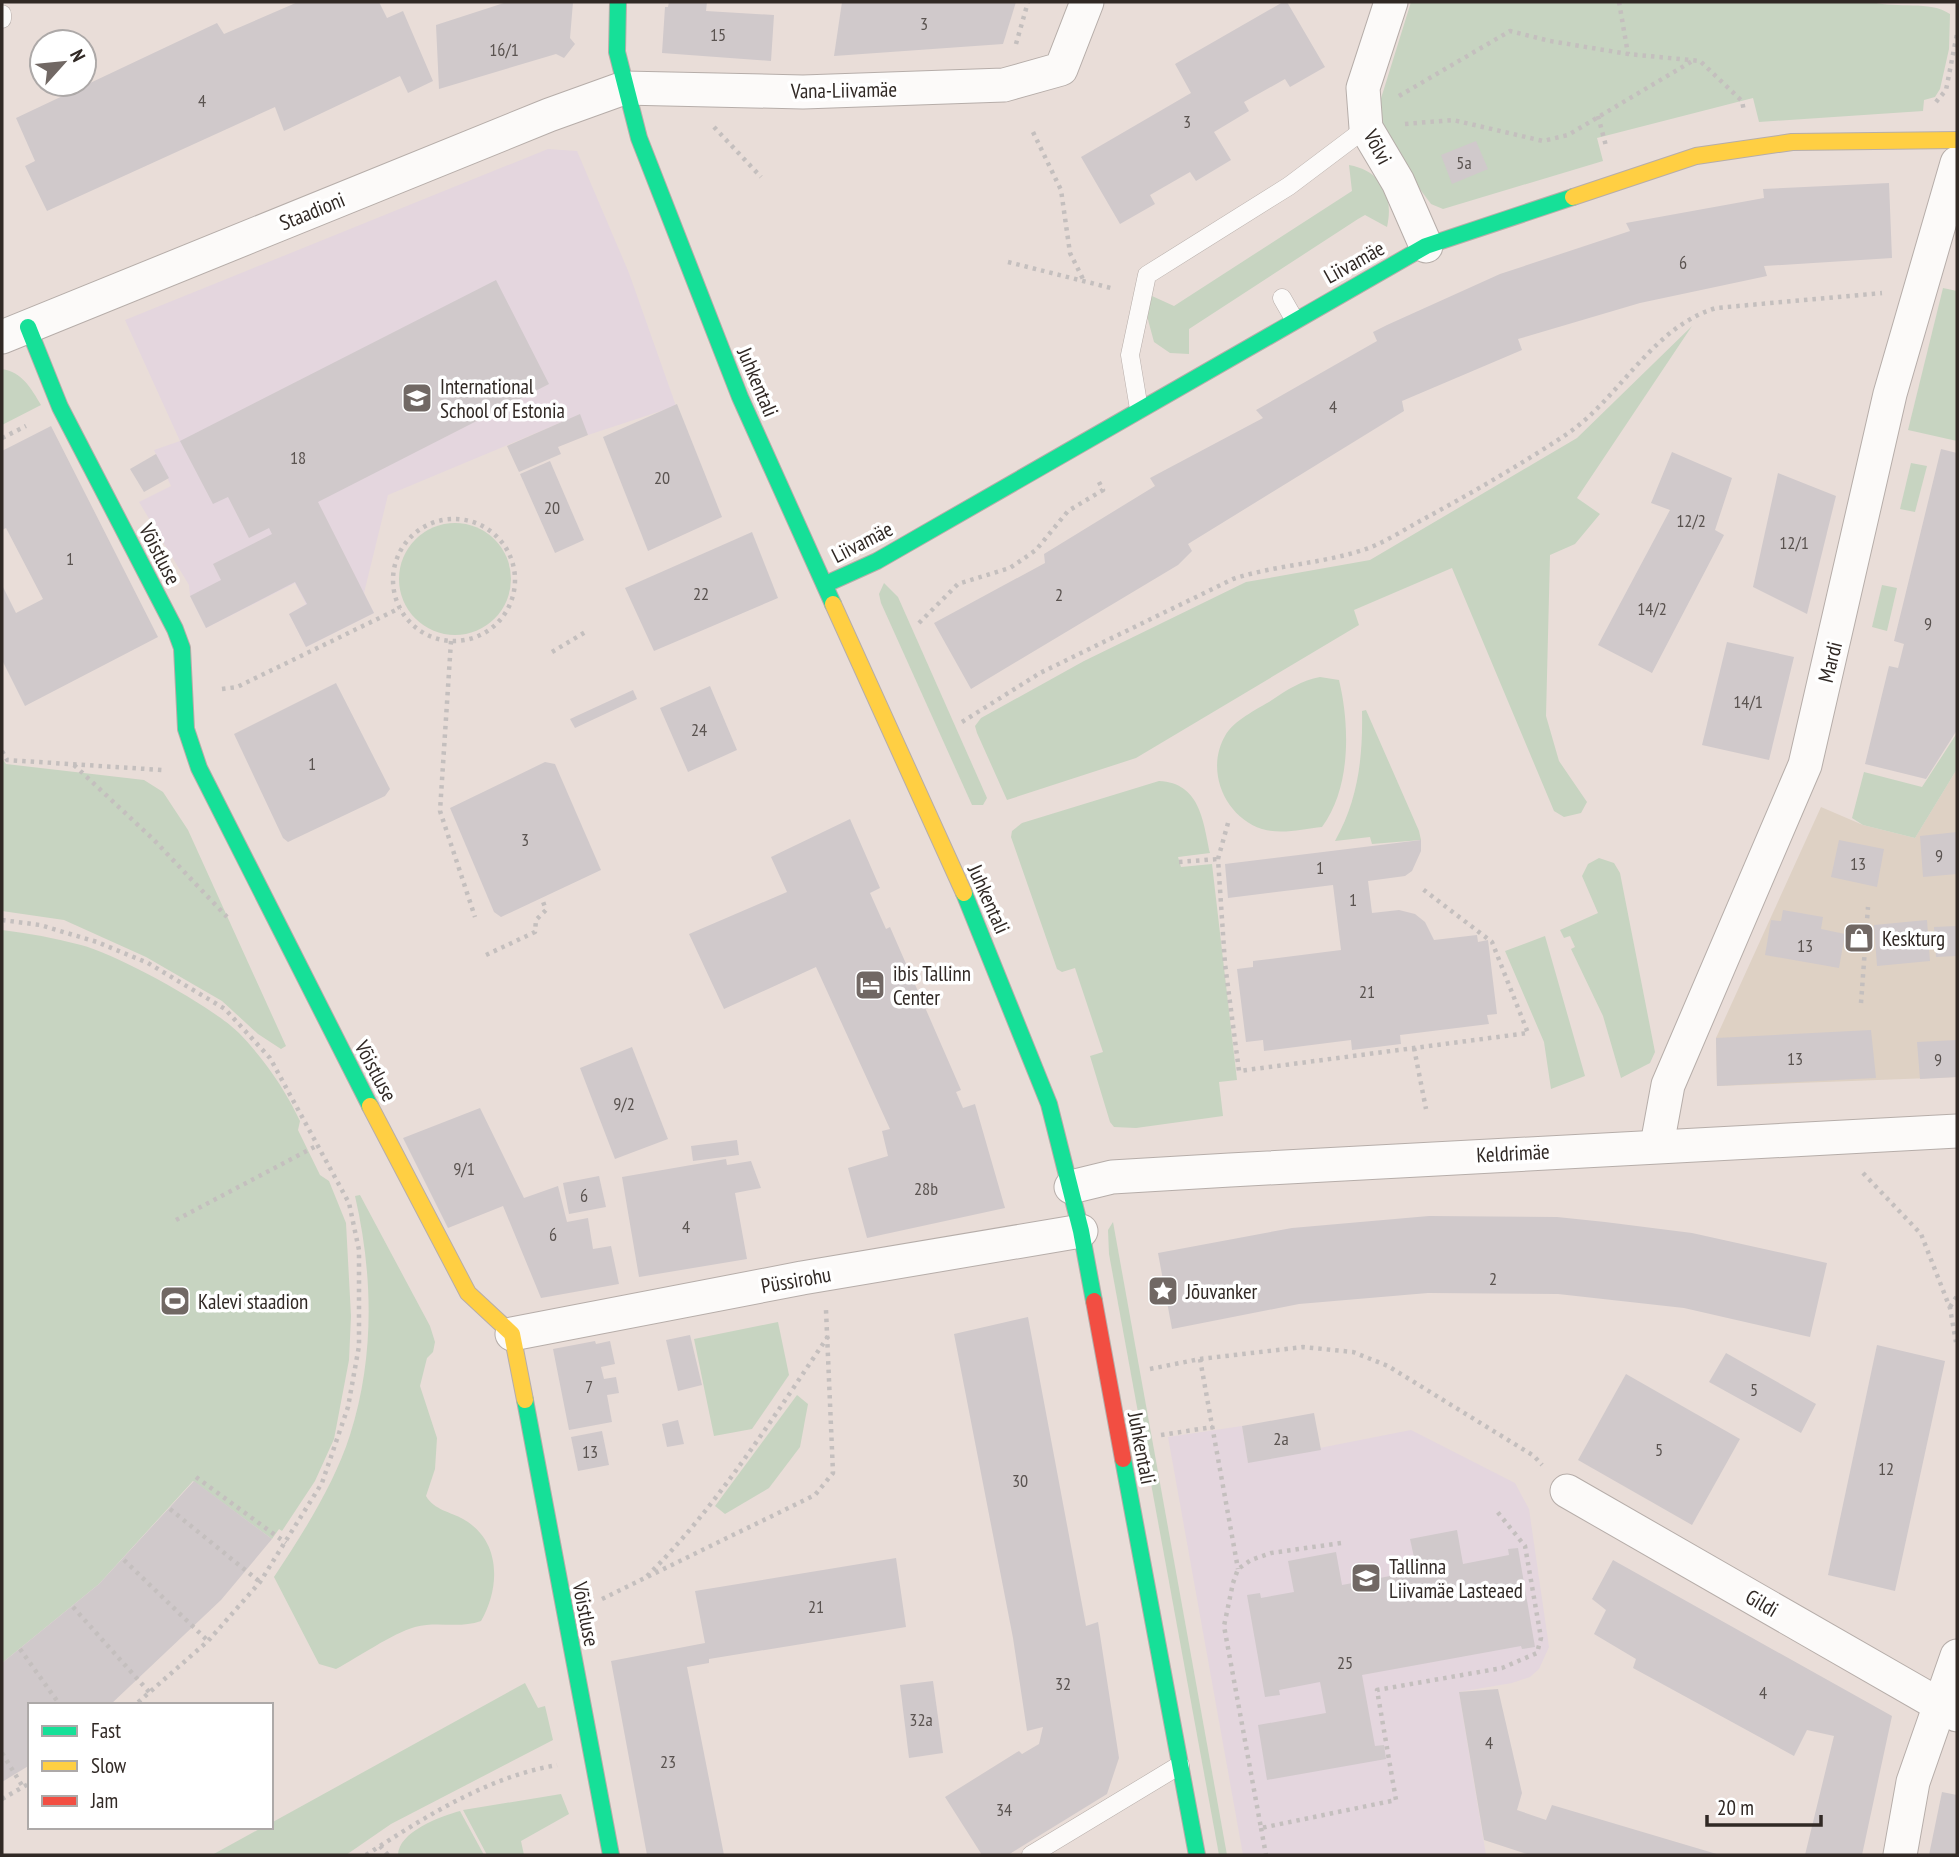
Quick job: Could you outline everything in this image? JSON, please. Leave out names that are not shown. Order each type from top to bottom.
[{"type":"street","name":"Juhkentali","points":[[618,2],[617,52],[624,88],[639,138],[740,397],[989,949],[1049,1104],[1081,1231],[1196,1855]]},
{"type":"street","name":"Vana-Liivamäe","points":[[624,88],[803,92],[1004,85],[1061,69],[1087,2]]},
{"type":"street","name":"Võlvi","points":[[1391,2],[1363,88],[1366,128],[1398,182],[1426,246]]},
{"type":"street","name":"Staadioni","points":[[15,332],[549,115],[624,88]]},
{"type":"street","name":"Liivamäe","points":[[826,584],[877,561],[1294,319],[1426,246],[1693,147],[1753,147],[1792,142],[1957,140]]},
{"type":"street","name":"Mardi","points":[[1657,1145],[1668,1085],[1805,765],[1890,394],[1957,163]]},
{"type":"street","name":"Võistluse","points":[[15,332],[60,407],[175,629],[182,648],[186,729],[199,768],[310,992],[468,1293],[512,1334],[611,1855]]},
{"type":"street","name":"Keldrimäe","points":[[1071,1187],[1112,1177],[1657,1145],[1957,1131]]},
{"type":"street","name":"Püssirohu","points":[[512,1334],[822,1275],[1081,1231]]},
{"type":"street","name":"Gildi","points":[[1567,1492],[1949,1710]]},
{"type":"street","points":[[1900,1855],[1913,1782],[1949,1710],[1957,1656]]},
{"type":"lane","points":[[1139,409],[1130,355],[1147,275],[1289,186],[1366,128]]},
{"type":"lane","points":[[1282,298],[1294,319]]},
{"type":"lane","points":[[1031,1855],[1180,1765]]},
{"type":"path","points":[[1619,2],[1628,54]]},
{"type":"path","points":[[1366,128],[1388,103],[1510,31],[1550,41],[1628,54],[1700,61],[1742,101],[1753,147]]},
{"type":"path","points":[[1925,142],[1924,106],[1938,101],[1946,90],[1957,34]]},
{"type":"path","points":[[1366,128],[1454,120],[1544,141],[1568,135],[1693,60]]},
{"type":"path","points":[[681,90],[761,177]]},
{"type":"path","points":[[1598,116],[1605,142]]},
{"type":"path","points":[[1033,132],[1061,190],[1070,253],[1085,283]]},
{"type":"path","points":[[1008,262],[1085,283],[1143,295]]},
{"type":"path","points":[[962,722],[1040,673],[1233,579],[1261,570],[1312,564],[1365,550],[1455,502],[1570,432],[1651,352],[1695,314],[1716,308],[1807,298],[1918,291]]},
{"type":"path","points":[[919,623],[958,584],[1010,568],[1037,550],[1068,511],[1102,489],[1080,443]]},
{"type":"path","points":[[455,518],[480,523],[495,532],[506,545],[513,561],[515,594],[498,624],[469,640],[451,642],[421,632],[400,608],[394,592],[393,575],[400,551],[416,531],[430,522],[455,518]]},
{"type":"path","points":[[211,691],[237,687],[400,608]]},
{"type":"path","points":[[552,652],[587,632]]},
{"type":"path","points":[[451,642],[440,811],[475,917]]},
{"type":"path","points":[[2,751],[7,760],[162,770]]},
{"type":"path","points":[[74,765],[154,840],[229,919]]},
{"type":"path","points":[[1228,823],[1218,859],[1225,964],[1239,1071],[1528,1033],[1492,942],[1420,887]]},
{"type":"path","points":[[1179,862],[1218,859]]},
{"type":"path","points":[[486,954],[535,932],[536,920],[546,910],[542,899]]},
{"type":"path","points":[[1861,1003],[1868,907]]},
{"type":"path","points":[[2,920],[40,925],[97,942],[148,963],[225,1009],[270,1058],[349,1203],[359,1250],[359,1346],[348,1407],[335,1451],[310,1507],[260,1582],[208,1641],[138,1703]]},
{"type":"path","points":[[1414,1048],[1426,1109]]},
{"type":"path","points":[[1825,1137],[1877,1186],[1921,1234],[1950,1308],[1956,1342]]},
{"type":"path","points":[[176,1220],[318,1145]]},
{"type":"path","points":[[565,1618],[815,1495],[833,1474],[830,1334],[822,1275]]},
{"type":"path","points":[[1950,1308],[1957,1296]]},
{"type":"path","points":[[642,1580],[670,1553],[759,1436],[830,1334]]},
{"type":"path","points":[[1150,1369],[1200,1359],[1303,1347],[1353,1352],[1388,1366],[1534,1456],[1567,1492]]},
{"type":"path","points":[[1200,1359],[1238,1569],[1224,1626],[1266,1855]]},
{"type":"path","points":[[1161,1435],[1213,1427]]},
{"type":"path","points":[[196,1477],[286,1543]]},
{"type":"path","points":[[1261,1828],[1396,1800],[1377,1690],[1502,1668],[1537,1653],[1541,1638],[1525,1546],[1495,1508]]},
{"type":"path","points":[[170,1509],[260,1582]]},
{"type":"path","points":[[1238,1569],[1251,1560],[1272,1553],[1341,1543]]},
{"type":"path","points":[[124,1560],[208,1641]]},
{"type":"path","points":[[73,1607],[150,1693]]},
{"type":"path","points":[[20,1649],[59,1703]]},
{"type":"path","points":[[2,1753],[23,1787]]},
{"type":"path","points":[[366,1855],[451,1803],[543,1767],[567,1763]]},
{"type":"path","points":[[2,1799],[28,1784]]},
{"type":"path","points":[[380,1846],[388,1855]]},
{"type":"shaded area","name":"International School of Estonia","points":[[548,149],[577,151],[629,273],[676,406],[588,435],[579,415],[388,495],[364,593],[374,613],[306,647],[289,614],[306,604],[295,583],[206,628],[190,596],[189,585],[139,502],[171,486],[154,450],[180,441],[125,320]]},
{"type":"shaded area","name":"Keskturg","points":[[1957,769],[1957,1077],[1717,1086],[1716,1038],[1821,807],[1863,825],[1915,838]]},
{"type":"shaded area","name":"Tallinna Liivamäe Lasteaed","points":[[1242,1426],[1248,1462],[1411,1430],[1515,1483],[1529,1509],[1549,1647],[1539,1669],[1530,1677],[1512,1683],[1459,1692],[1486,1855],[1243,1855],[1168,1437]]},
{"type":"green space","points":[[1411,2],[1873,2],[1923,6],[1950,14],[1949,49],[1940,89],[1935,97],[1924,100],[1923,111],[1759,122],[1753,98],[1597,138],[1603,161],[1443,209],[1431,204],[1419,188],[1383,127],[1378,108]]},
{"type":"green space","points":[[1349,165],[1370,173],[1383,187],[1389,205],[1387,227],[1365,215],[1358,219],[1189,329],[1189,354],[1170,353],[1154,342],[1147,316],[1152,296],[1174,306],[1352,191]]},
{"type":"green space","points":[[1943,288],[1957,291],[1957,441],[1908,430]]},
{"type":"green space","points":[[1692,326],[1577,498],[1600,514],[1575,544],[1550,555],[1546,716],[1559,761],[1587,802],[1581,813],[1564,817],[1554,811],[1452,568],[1354,610],[1359,625],[1136,758],[1007,800],[977,733],[975,726],[981,718],[1084,661],[1246,582],[1370,560],[1577,438]]},
{"type":"green space","points":[[2,369],[20,377],[41,405],[2,425]]},
{"type":"green space","points":[[1911,463],[1927,466],[1915,512],[1900,509]]},
{"type":"green space","points":[[455,523],[477,527],[495,539],[507,557],[511,579],[507,601],[495,619],[477,631],[455,635],[433,631],[415,619],[403,601],[399,579],[403,557],[415,539],[433,527]]},
{"type":"green space","points":[[884,583],[898,597],[987,798],[983,805],[972,805],[881,603],[879,594]]},
{"type":"green space","points":[[1882,585],[1897,588],[1887,631],[1872,627]]},
{"type":"green space","points":[[1320,677],[1339,680],[1345,717],[1346,756],[1332,811],[1322,827],[1284,832],[1262,829],[1249,823],[1229,804],[1218,778],[1219,750],[1229,730],[1240,720],[1295,686]]},
{"type":"green space","points":[[1366,710],[1421,840],[1372,844],[1370,837],[1335,841],[1349,810],[1358,778],[1362,711]]},
{"type":"green space","points":[[1957,733],[1957,769],[1915,838],[1863,825],[1852,818],[1864,772],[1922,787]]},
{"type":"green space","points":[[2,758],[6,764],[144,780],[163,792],[188,830],[286,1046],[281,1049],[258,1034],[222,1001],[146,957],[64,920],[2,911]]},
{"type":"green space","points":[[1159,781],[1183,788],[1191,796],[1202,816],[1210,853],[1178,857],[1181,867],[1212,864],[1237,1080],[1219,1082],[1223,1116],[1136,1128],[1114,1127],[1110,1122],[1090,1056],[1103,1052],[1075,968],[1062,972],[1057,969],[1011,837],[1012,831],[1022,823]]},
{"type":"green space","points":[[1599,858],[1614,863],[1620,873],[1655,1052],[1650,1063],[1621,1078],[1603,1016],[1571,949],[1575,947],[1570,936],[1564,938],[1560,930],[1598,913],[1582,876],[1588,864]]},
{"type":"green space","name":"Kalevi staadion","points":[[2,930],[71,942],[97,950],[164,983],[239,1033],[288,1097],[300,1121],[298,1130],[320,1175],[329,1181],[346,1223],[351,1316],[349,1360],[334,1439],[315,1481],[282,1531],[279,1529],[272,1539],[193,1481],[99,1584],[2,1663]]},
{"type":"green space","points":[[1545,936],[1585,1076],[1551,1089],[1544,1042],[1505,951]]},
{"type":"green space","points":[[360,1195],[430,1326],[435,1342],[433,1352],[427,1358],[420,1386],[437,1438],[435,1469],[426,1496],[438,1508],[476,1528],[491,1552],[494,1580],[492,1594],[481,1621],[415,1627],[386,1640],[336,1669],[319,1664],[274,1577],[327,1490],[343,1454],[358,1406],[364,1376],[369,1316],[365,1255],[355,1196]]},
{"type":"green space","points":[[1113,1222],[1227,1855],[1219,1855],[1109,1254],[1108,1230]]},
{"type":"green space","points":[[778,1322],[789,1375],[752,1429],[714,1436],[694,1339]]},
{"type":"green space","points":[[797,1395],[808,1404],[800,1447],[769,1488],[725,1514],[715,1506]]},
{"type":"green space","points":[[525,1683],[538,1708],[545,1706],[553,1740],[391,1824],[346,1855],[212,1855],[259,1829],[273,1829],[273,1822]]},
{"type":"green space","points":[[561,1794],[569,1814],[521,1841],[524,1855],[487,1855],[463,1810]]},
{"type":"green space","points":[[460,1811],[484,1855],[398,1855],[405,1839],[413,1832],[432,1821]]},
{"type":"building","points":[[298,2],[379,2],[387,18],[403,11],[433,81],[408,93],[400,76],[284,131],[275,107],[47,211],[25,166],[35,161],[16,118],[58,98],[98,98],[98,79],[217,23],[224,34]]},
{"type":"building","points":[[507,2],[573,2],[570,38],[575,44],[564,58],[556,54],[439,89],[436,25]]},
{"type":"building","points":[[669,2],[707,2],[706,11],[774,15],[771,61],[662,53],[665,7],[668,7]]},
{"type":"building","points":[[842,2],[1016,2],[1003,44],[834,56]]},
{"type":"building","points":[[1287,2],[1325,67],[1290,87],[1285,79],[1244,102],[1249,111],[1214,132],[1231,160],[1196,181],[1190,172],[1150,195],[1155,204],[1120,224],[1081,157],[1191,93],[1175,64]]},
{"type":"building","points":[[1476,141],[1488,169],[1452,184],[1441,155]]},
{"type":"building","points":[[1889,183],[1892,258],[1764,266],[1767,276],[1640,303],[1518,339],[1522,350],[1402,401],[1404,411],[1188,544],[1192,551],[1178,565],[971,689],[934,623],[1045,563],[1044,554],[1155,486],[1150,478],[1263,418],[1256,410],[1377,341],[1373,332],[1387,325],[1500,274],[1630,231],[1626,223],[1764,198],[1763,189]]},
{"type":"building","name":"International School of Estonia","points":[[496,280],[549,384],[318,502],[374,613],[306,647],[289,614],[307,604],[295,582],[206,628],[190,596],[221,580],[213,564],[272,534],[269,528],[249,538],[228,497],[213,504],[180,441]]},
{"type":"building","points":[[677,404],[722,517],[648,551],[603,437]]},
{"type":"building","points":[[580,414],[588,435],[558,447],[561,454],[519,472],[507,446]]},
{"type":"building","points":[[51,426],[158,637],[25,706],[2,660],[2,585],[16,613],[43,599],[6,528],[2,530],[2,451]]},
{"type":"building","points":[[1941,449],[1957,453],[1957,730],[1926,779],[1865,764],[1889,666],[1898,668],[1904,644],[1894,641]]},
{"type":"building","points":[[1672,452],[1732,478],[1715,530],[1724,535],[1652,673],[1598,645],[1670,510],[1651,503]]},
{"type":"building","points":[[156,454],[169,478],[144,492],[130,469]]},
{"type":"building","points":[[550,461],[584,540],[555,553],[520,474]]},
{"type":"building","points":[[1778,473],[1836,496],[1807,614],[1753,587]]},
{"type":"building","points":[[752,532],[778,598],[654,651],[625,588]]},
{"type":"building","points":[[1727,642],[1794,657],[1769,760],[1702,745]]},
{"type":"building","points":[[336,683],[390,789],[385,796],[288,842],[283,838],[234,734]]},
{"type":"building","points":[[710,686],[737,750],[688,772],[660,708]]},
{"type":"building","points":[[633,690],[637,699],[575,728],[570,719]]},
{"type":"building","points":[[545,762],[555,764],[601,870],[501,917],[494,912],[450,808]]},
{"type":"building","name":"ibis Tallinn Center","points":[[850,819],[880,888],[870,893],[886,929],[890,927],[961,1090],[956,1092],[963,1108],[975,1104],[1005,1208],[867,1238],[848,1168],[888,1156],[882,1131],[890,1129],[816,967],[724,1009],[689,934],[787,892],[771,857]]},
{"type":"building","points":[[1957,832],[1957,874],[1923,877],[1920,836]]},
{"type":"building","points":[[1421,840],[1421,851],[1412,871],[1405,876],[1368,881],[1372,913],[1399,910],[1415,914],[1425,922],[1434,940],[1477,935],[1478,942],[1488,940],[1497,1014],[1487,1015],[1489,1024],[1400,1035],[1401,1044],[1352,1050],[1351,1040],[1264,1051],[1263,1040],[1246,1042],[1237,969],[1253,967],[1253,961],[1341,950],[1333,885],[1228,898],[1225,864]]},
{"type":"building","points":[[1839,840],[1884,849],[1877,887],[1831,877]]},
{"type":"building","points":[[1783,910],[1823,917],[1821,929],[1845,934],[1839,968],[1765,955],[1771,920],[1781,921]]},
{"type":"building","points":[[1927,920],[1930,961],[1877,966],[1874,925]]},
{"type":"building","points":[[1957,926],[1957,956],[1936,957],[1934,927]]},
{"type":"building","points":[[1871,1030],[1876,1078],[1717,1086],[1716,1038]]},
{"type":"building","points":[[1957,1040],[1957,1077],[1920,1079],[1917,1042]]},
{"type":"building","points":[[632,1047],[668,1139],[615,1159],[580,1068]]},
{"type":"building","points":[[480,1108],[524,1198],[558,1186],[567,1222],[588,1218],[593,1249],[611,1246],[619,1284],[541,1298],[503,1206],[448,1228],[403,1138]]},
{"type":"building","points":[[737,1140],[739,1155],[693,1161],[691,1146]]},
{"type":"building","points":[[726,1159],[727,1165],[751,1161],[761,1188],[735,1193],[747,1259],[639,1277],[622,1177]]},
{"type":"building","points":[[599,1176],[606,1207],[569,1214],[563,1183]]},
{"type":"building","points":[[1429,1216],[1557,1217],[1605,1222],[1692,1233],[1827,1263],[1810,1337],[1684,1308],[1558,1294],[1428,1293],[1299,1304],[1172,1329],[1158,1253],[1292,1228]]},
{"type":"building","points":[[1028,1317],[1086,1626],[1098,1622],[1119,1758],[1107,1794],[1008,1855],[982,1855],[945,1797],[1019,1751],[1022,1754],[1039,1744],[1043,1727],[1027,1731],[1013,1638],[954,1334]]},
{"type":"building","points":[[690,1335],[702,1385],[678,1391],[666,1340]]},
{"type":"building","points":[[595,1341],[596,1344],[610,1341],[615,1364],[601,1367],[604,1379],[616,1377],[619,1393],[607,1395],[612,1422],[569,1430],[553,1349]]},
{"type":"building","points":[[1877,1345],[1945,1361],[1895,1591],[1828,1575]]},
{"type":"building","points":[[1726,1353],[1816,1404],[1801,1433],[1709,1382]]},
{"type":"building","points":[[1626,1374],[1740,1439],[1692,1525],[1578,1460]]},
{"type":"building","points":[[1314,1413],[1321,1450],[1248,1463],[1242,1426]]},
{"type":"building","points":[[678,1420],[684,1444],[667,1447],[662,1424]]},
{"type":"building","points":[[602,1431],[609,1465],[578,1471],[571,1437]]},
{"type":"building","points":[[194,1481],[272,1539],[221,1600],[112,1703],[28,1703],[28,1766],[2,1782],[2,1663],[99,1584]]},
{"type":"building","points":[[1457,1530],[1463,1564],[1509,1555],[1508,1549],[1518,1548],[1535,1647],[1522,1649],[1521,1646],[1362,1675],[1375,1746],[1384,1745],[1386,1759],[1267,1780],[1258,1725],[1326,1713],[1320,1682],[1279,1690],[1280,1695],[1265,1697],[1247,1595],[1260,1593],[1261,1598],[1294,1592],[1288,1561],[1336,1552],[1342,1585],[1417,1571],[1410,1539]]},
{"type":"building","points":[[896,1558],[906,1627],[709,1659],[709,1663],[687,1667],[724,1855],[647,1855],[611,1661],[705,1643],[695,1591]]},
{"type":"building","points":[[1613,1560],[1892,1716],[1862,1855],[1805,1855],[1834,1736],[1807,1730],[1794,1756],[1633,1668],[1636,1659],[1594,1634],[1606,1610],[1592,1599]]},
{"type":"building","points":[[933,1681],[943,1753],[909,1758],[900,1685]]},
{"type":"building","points":[[1498,1689],[1522,1793],[1517,1810],[1546,1820],[1552,1805],[1720,1855],[1530,1855],[1484,1840],[1459,1692]]},
{"type":"building","points":[[1942,1792],[1957,1795],[1957,1855],[1929,1855]]},
{"type":"traffic: fast","points":[[618,2],[617,52],[639,138],[740,397],[833,604]]},
{"type":"traffic: fast","points":[[826,584],[877,561],[1426,246],[1573,197]]},
{"type":"traffic: fast","points":[[28,327],[60,407],[175,629],[182,648],[186,729],[199,768],[370,1106]]},
{"type":"traffic: fast","points":[[964,893],[1049,1104],[1081,1231],[1094,1301]]},
{"type":"traffic: fast","points":[[525,1400],[611,1855]]},
{"type":"traffic: fast","points":[[1123,1459],[1197,1855]]},
{"type":"traffic: slow","points":[[1573,197],[1696,156],[1792,142],[1957,140]]},
{"type":"traffic: slow","points":[[833,604],[964,893]]},
{"type":"traffic: slow","points":[[370,1106],[468,1293],[512,1334],[525,1400]]},
{"type":"traffic: jam","points":[[1094,1301],[1123,1459]]},
{"type":"place","name":"International School of Estonia","points":[[417,398]]},
{"type":"place","name":"Keskturg","points":[[1859,938]]},
{"type":"place","name":"ibis Tallinn Center","points":[[870,985]]},
{"type":"place","name":"Jõuvanker","points":[[1163,1291]]},
{"type":"place","name":"Kalevi staadion","points":[[175,1301]]},
{"type":"place","name":"Tallinna Liivamäe Lasteaed","points":[[1366,1578]]}]
